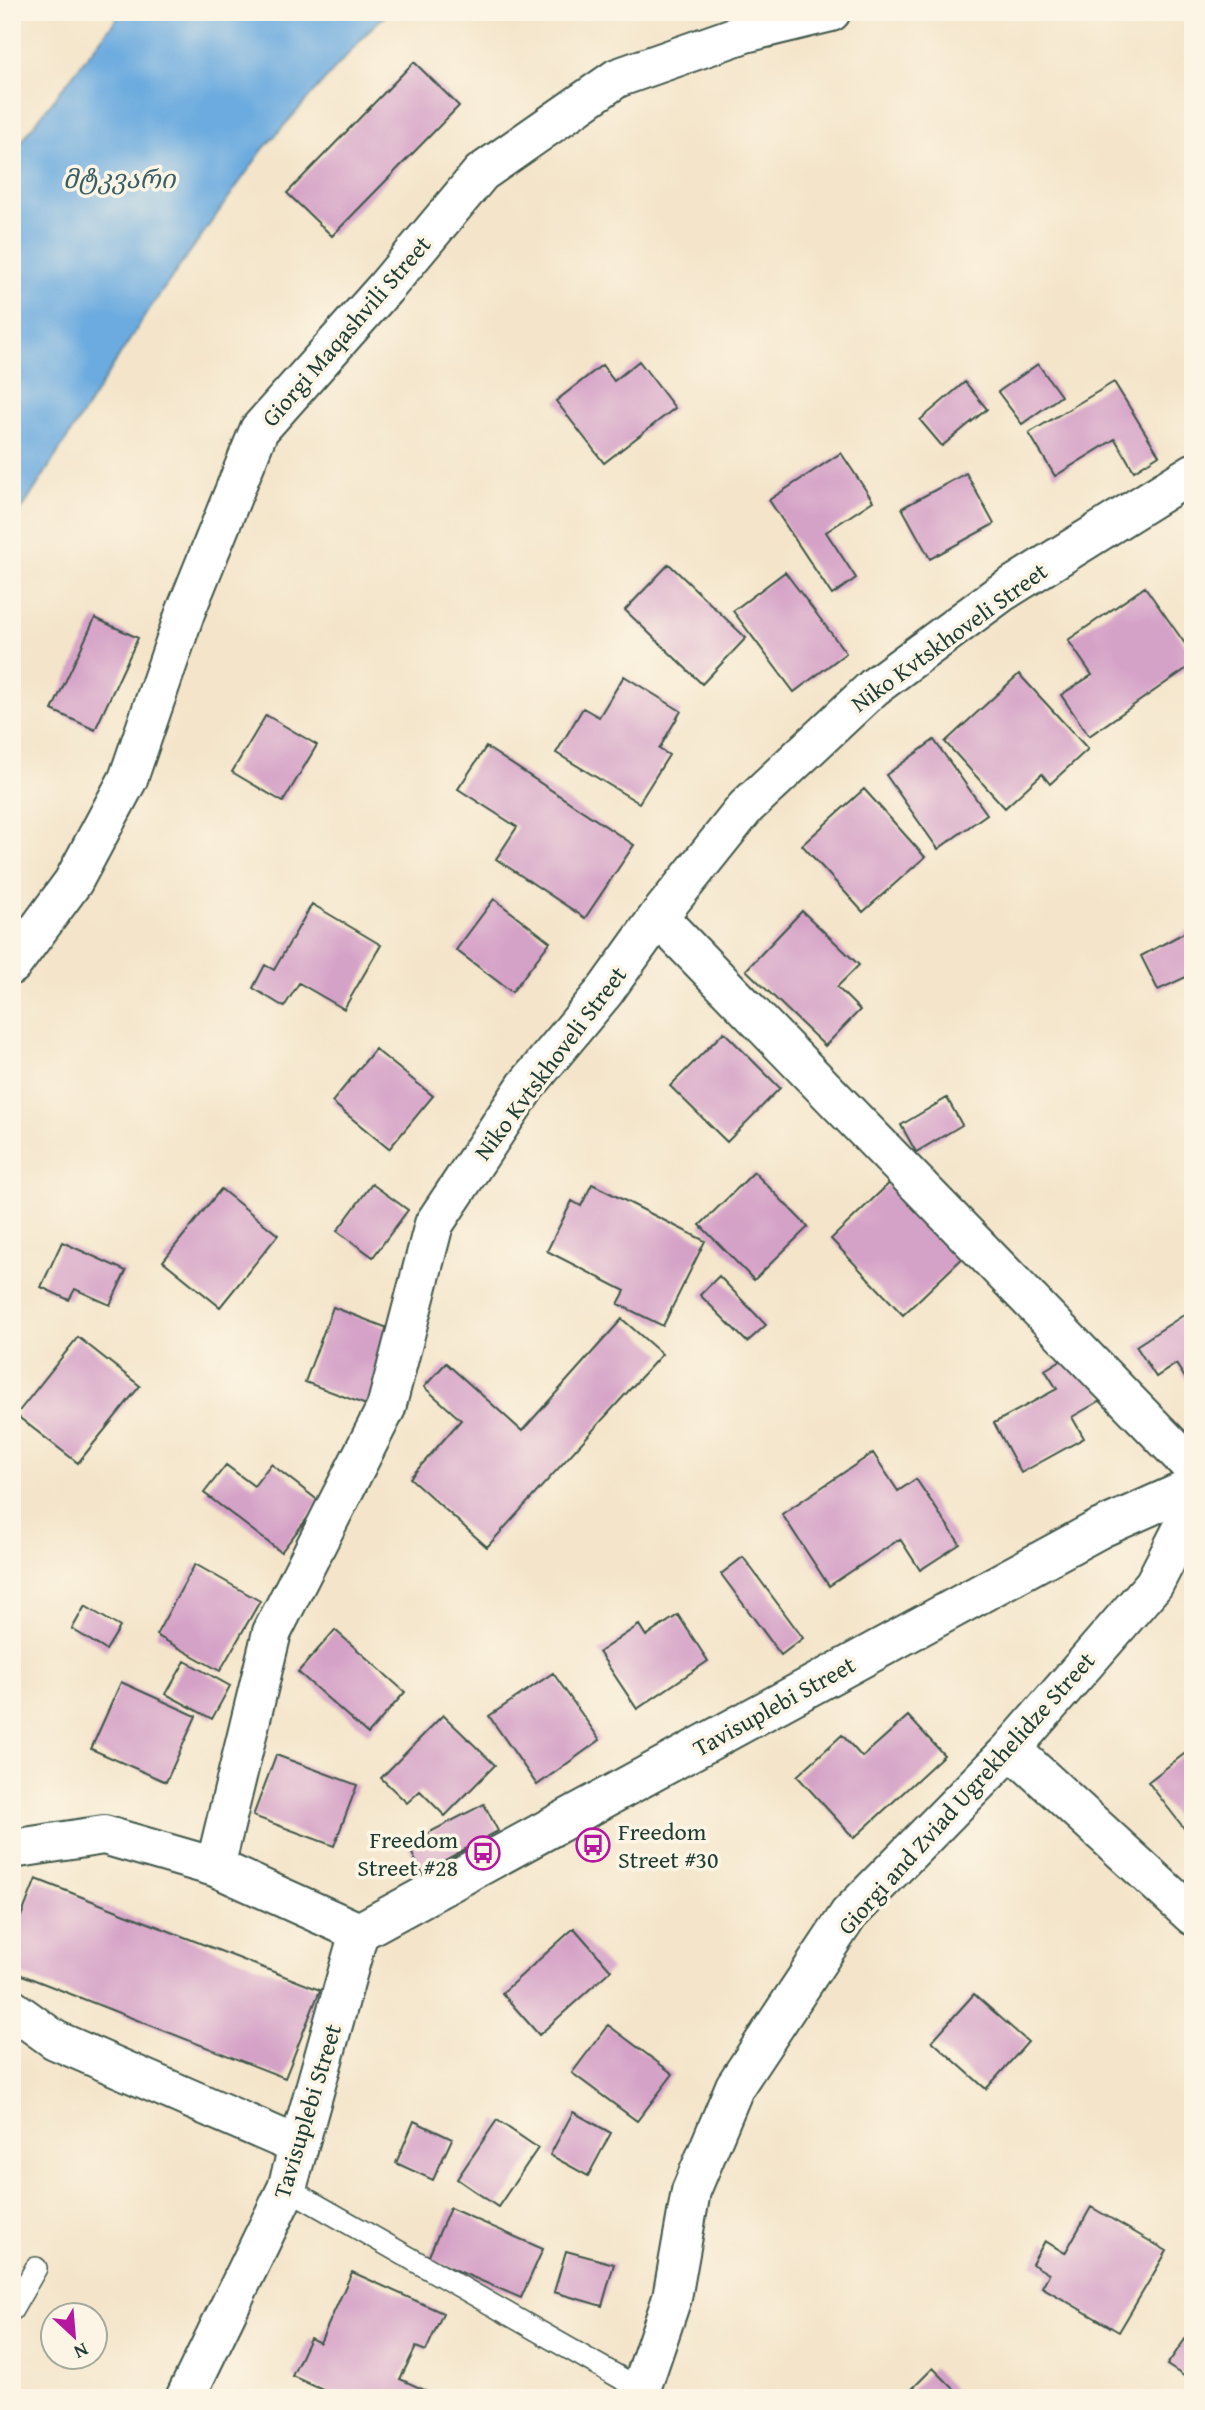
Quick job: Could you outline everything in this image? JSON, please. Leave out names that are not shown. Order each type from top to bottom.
[{"type":"street","name":"Giorgi Maqashvili Street","points":[[12,965],[72,882],[128,779],[185,613],[259,430],[386,287],[481,173],[617,78],[745,33],[831,12]]},
{"type":"street","name":"Niko Kvtskhoveli Street","points":[[215,1867],[272,1632],[386,1408],[434,1224],[526,1086],[605,991],[658,917],[746,807],[874,687],[1001,593],[1193,473]]},
{"type":"street","points":[[658,917],[1193,1468]]},
{"type":"street","name":"Tavisuplebi Street","points":[[185,2398],[288,2188],[359,1933],[1101,1528],[1193,1488]]},
{"type":"street","name":"Giorgi and Zviad Ugrekhelidze Street","points":[[639,2393],[672,2298],[691,2191],[735,2086],[849,1913],[1011,1749],[1154,1584],[1193,1508]]},
{"type":"street","points":[[1011,1749],[1193,1916]]},
{"type":"street","points":[[12,1849],[104,1836],[215,1867],[359,1933]]},
{"type":"street","points":[[12,2009],[55,2040],[299,2146]]},
{"type":"lane","points":[[288,2188],[639,2393]]},
{"type":"lane","points":[[12,2310],[36,2268]]},
{"type":"water","name":"მტკვარი","points":[[122,12],[390,12],[373,26],[264,148],[148,311],[12,525],[12,156]]},
{"type":"building","points":[[414,62],[459,106],[332,236],[287,193]]},
{"type":"building","points":[[639,361],[675,408],[604,463],[556,401],[602,365],[614,381]]},
{"type":"building","points":[[1038,364],[1061,396],[1022,424],[998,392]]},
{"type":"building","points":[[965,382],[987,409],[942,446],[920,420]]},
{"type":"building","points":[[1114,382],[1159,455],[1134,471],[1115,439],[1055,476],[1029,433]]},
{"type":"building","points":[[841,453],[873,501],[826,532],[856,578],[832,595],[769,500]]},
{"type":"building","points":[[966,473],[994,524],[930,559],[902,508]]},
{"type":"building","points":[[669,564],[746,638],[702,684],[625,610]]},
{"type":"building","points":[[785,572],[846,653],[794,692],[733,611]]},
{"type":"building","points":[[1145,587],[1193,655],[1193,664],[1089,736],[1061,695],[1092,675],[1068,640]]},
{"type":"building","points":[[95,618],[138,638],[95,730],[52,710]]},
{"type":"building","points":[[1019,674],[1088,749],[1050,784],[1042,774],[1005,808],[945,742]]},
{"type":"building","points":[[624,676],[681,711],[659,749],[669,755],[639,803],[556,753],[583,708],[599,717]]},
{"type":"building","points":[[266,715],[317,745],[283,802],[232,772]]},
{"type":"building","points":[[934,740],[987,814],[938,849],[886,775]]},
{"type":"building","points":[[486,747],[634,845],[585,918],[496,859],[517,827],[458,789]]},
{"type":"building","points":[[864,789],[925,857],[863,912],[802,845]]},
{"type":"building","points":[[494,899],[550,942],[512,992],[456,950]]},
{"type":"building","points":[[312,904],[381,945],[344,1009],[299,983],[284,1007],[253,988],[265,965],[274,970]]},
{"type":"building","points":[[802,911],[859,965],[837,987],[860,1010],[825,1046],[746,970]]},
{"type":"building","points":[[1193,928],[1193,985],[1188,976],[1158,990],[1141,956]]},
{"type":"building","points":[[724,1032],[780,1088],[727,1142],[670,1086]]},
{"type":"building","points":[[375,1049],[433,1096],[389,1149],[332,1102]]},
{"type":"building","points":[[947,1098],[962,1125],[916,1152],[901,1125]]},
{"type":"building","points":[[754,1172],[808,1227],[754,1280],[700,1225]]},
{"type":"building","points":[[899,1174],[971,1250],[903,1315],[831,1239]]},
{"type":"building","points":[[372,1184],[408,1210],[373,1257],[337,1231]]},
{"type":"building","points":[[592,1184],[705,1241],[663,1326],[618,1304],[625,1291],[547,1251],[572,1201],[581,1206]]},
{"type":"building","points":[[221,1189],[278,1235],[220,1307],[163,1261]]},
{"type":"building","points":[[62,1242],[126,1271],[110,1305],[75,1289],[69,1300],[41,1287]]},
{"type":"building","points":[[719,1276],[766,1325],[747,1342],[700,1295]]},
{"type":"building","points":[[333,1307],[398,1332],[369,1406],[305,1382]]},
{"type":"building","points":[[1193,1309],[1193,1390],[1176,1364],[1156,1377],[1136,1346]]},
{"type":"building","points":[[622,1319],[662,1354],[487,1547],[410,1478],[461,1420],[424,1387],[446,1363],[522,1431]]},
{"type":"building","points":[[78,1337],[140,1386],[78,1463],[16,1415]]},
{"type":"building","points":[[1077,1350],[1105,1398],[1072,1417],[1084,1438],[1021,1473],[994,1423],[1057,1389],[1045,1370]]},
{"type":"building","points":[[873,1453],[898,1491],[916,1479],[960,1544],[920,1570],[900,1539],[829,1586],[782,1514]]},
{"type":"building","points":[[271,1464],[320,1502],[281,1552],[204,1493],[226,1465],[254,1486]]},
{"type":"building","points":[[743,1557],[803,1638],[781,1655],[721,1574]]},
{"type":"building","points":[[195,1564],[260,1601],[220,1671],[156,1635]]},
{"type":"building","points":[[85,1606],[120,1627],[106,1650],[72,1629]]},
{"type":"building","points":[[678,1615],[708,1661],[637,1709],[599,1652],[639,1625],[646,1636]]},
{"type":"building","points":[[335,1630],[405,1692],[368,1734],[298,1672]]},
{"type":"building","points":[[185,1661],[230,1686],[212,1719],[166,1694]]},
{"type":"building","points":[[553,1673],[600,1740],[537,1785],[489,1716]]},
{"type":"building","points":[[121,1682],[196,1716],[166,1782],[91,1749]]},
{"type":"building","points":[[443,1715],[495,1765],[445,1816],[420,1791],[407,1803],[381,1778]]},
{"type":"building","points":[[908,1716],[944,1755],[854,1838],[797,1776],[842,1735],[862,1757]]},
{"type":"building","points":[[1193,1747],[1193,1834],[1190,1836],[1148,1782]]},
{"type":"building","points":[[276,1755],[357,1785],[334,1846],[253,1816]]},
{"type":"building","points":[[484,1804],[498,1831],[422,1873],[407,1844]]},
{"type":"building","points":[[36,1879],[320,1990],[285,2078],[12,1971],[12,1939]]},
{"type":"building","points":[[574,1928],[611,1970],[539,2035],[502,1993]]},
{"type":"building","points":[[974,1994],[1028,2042],[986,2089],[932,2041]]},
{"type":"building","points":[[608,2025],[673,2074],[637,2121],[572,2073]]},
{"type":"building","points":[[573,2112],[611,2133],[588,2176],[550,2155]]},
{"type":"building","points":[[497,2120],[538,2148],[498,2207],[457,2179]]},
{"type":"building","points":[[414,2121],[452,2139],[433,2180],[396,2163]]},
{"type":"building","points":[[1091,2207],[1167,2251],[1119,2332],[1042,2287],[1049,2274],[1032,2264],[1045,2241],[1065,2253]]},
{"type":"building","points":[[450,2208],[543,2249],[521,2298],[428,2258]]},
{"type":"building","points":[[566,2251],[614,2264],[602,2306],[554,2292]]},
{"type":"building","points":[[352,2272],[443,2313],[426,2351],[416,2347],[400,2379],[442,2398],[340,2398],[292,2376],[310,2338],[320,2343]]},
{"type":"building","points":[[1193,2328],[1193,2382],[1167,2365]]},
{"type":"building","points":[[933,2368],[963,2398],[903,2398]]},
{"type":"place","name":"Freedom Street #30","points":[[593,1845]]},
{"type":"place","name":"Freedom Street #28","points":[[483,1853]]}]
